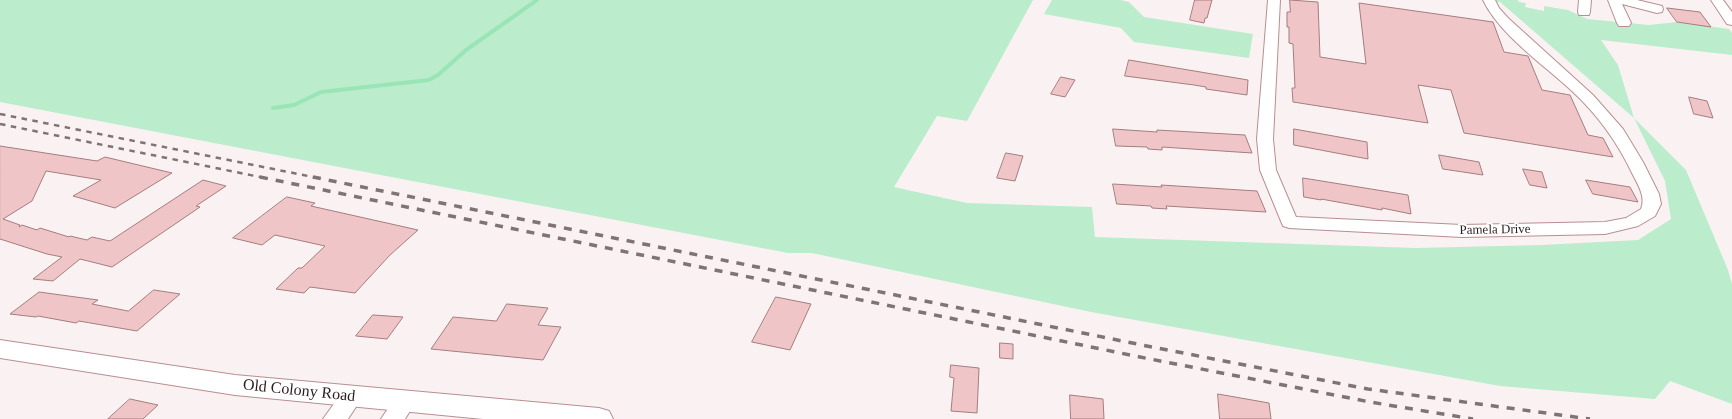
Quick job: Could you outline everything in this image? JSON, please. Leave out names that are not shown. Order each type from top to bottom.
[{"type":"main road","name":"Old Colony Road","points":[[0,349],[144,372],[235,384],[352,396],[399,410],[599,419]]},
{"type":"street","name":"Pamela Drive","points":[[1274,0],[1265,139],[1268,170],[1289,222],[1462,231],[1605,228],[1632,222],[1649,212],[1652,201],[1645,182],[1630,151],[1606,118],[1587,96],[1503,21],[1489,4],[1489,0]]},
{"type":"street","points":[[1614,0],[1624,23]]},
{"type":"street","points":[[1622,0],[1657,9]]},
{"type":"street","points":[[1717,0],[1732,20]]},
{"type":"street","points":[[336,419],[352,396]]},
{"type":"green space","points":[[0,0],[1033,0],[967,121],[937,116],[894,187],[967,203],[1092,207],[1095,237],[1416,248],[1541,245],[1638,240],[1671,219],[1665,181],[1634,118],[1686,170],[1728,270],[1732,284],[1732,404],[1670,381],[1655,399],[1500,386],[1091,312],[812,253],[788,253],[0,102]]},
{"type":"green space","points":[[1052,0],[1120,0],[1129,2],[1144,17],[1253,34],[1249,58],[1134,42],[1121,28],[1044,14]]},
{"type":"green space","points":[[1494,0],[1518,0],[1519,2],[1526,3],[1525,7],[1544,11],[1544,6],[1568,10],[1587,19],[1649,25],[1677,22],[1729,29],[1732,33],[1732,55],[1601,40],[1618,65],[1634,118],[1500,2],[1495,2]]},
{"type":"building","points":[[1195,0],[1212,0],[1204,23],[1190,20]]},
{"type":"building","points":[[1290,0],[1318,2],[1320,57],[1366,64],[1359,3],[1493,22],[1504,52],[1528,56],[1542,90],[1570,95],[1588,135],[1603,138],[1613,157],[1464,133],[1451,90],[1418,85],[1428,123],[1293,102],[1292,88],[1295,88],[1293,44],[1289,43],[1289,27],[1287,27],[1287,12],[1290,12]]},
{"type":"building","points":[[1667,8],[1700,12],[1711,27],[1677,22]]},
{"type":"building","points":[[1129,60],[1248,80],[1247,95],[1206,89],[1206,87],[1194,85],[1125,76]]},
{"type":"building","points":[[1061,77],[1075,80],[1065,97],[1051,94]]},
{"type":"building","points":[[1689,97],[1707,101],[1713,118],[1694,114]]},
{"type":"building","points":[[1113,129],[1245,135],[1252,153],[1162,147],[1162,150],[1148,149],[1147,147],[1116,146]]},
{"type":"building","points":[[1294,129],[1367,142],[1368,159],[1294,145]]},
{"type":"building","points":[[0,146],[97,161],[105,157],[172,173],[115,208],[73,196],[101,180],[46,171],[32,201],[3,219],[20,225],[19,227],[22,225],[37,230],[40,228],[69,237],[87,240],[92,237],[110,241],[203,180],[226,186],[196,206],[200,207],[112,267],[80,259],[53,281],[33,279],[62,257],[47,254],[0,239]]},
{"type":"building","points":[[1006,153],[1023,156],[1015,181],[997,178]]},
{"type":"building","points":[[1439,155],[1479,162],[1483,175],[1443,169]]},
{"type":"building","points":[[1523,169],[1542,172],[1547,188],[1530,185]]},
{"type":"building","points":[[1303,178],[1408,195],[1411,214],[1382,208],[1382,210],[1304,197]]},
{"type":"building","points":[[1586,180],[1630,187],[1638,202],[1593,194]]},
{"type":"building","points":[[1113,184],[1162,187],[1161,185],[1257,191],[1266,212],[1166,206],[1167,209],[1152,208],[1151,206],[1117,204]]},
{"type":"building","points":[[287,197],[315,203],[311,206],[418,230],[390,255],[355,293],[310,287],[304,293],[276,289],[298,268],[302,268],[325,246],[275,235],[262,245],[233,238]]},
{"type":"building","points":[[154,290],[180,294],[137,331],[79,321],[76,323],[38,316],[10,314],[39,292],[98,300],[92,304],[128,311]]},
{"type":"building","points":[[776,297],[811,304],[790,350],[752,342]]},
{"type":"building","points":[[507,304],[548,308],[538,325],[561,327],[543,360],[431,349],[453,317],[496,321]]},
{"type":"building","points":[[373,315],[403,317],[387,339],[356,336]]},
{"type":"building","points":[[1000,343],[1013,344],[1013,359],[1000,358]]},
{"type":"building","points":[[951,365],[979,368],[977,413],[951,411],[954,378],[950,377]]},
{"type":"building","points":[[1218,394],[1269,403],[1271,419],[1220,419]]},
{"type":"building","points":[[1070,395],[1103,399],[1104,419],[1071,419]]},
{"type":"building","points":[[130,399],[158,405],[143,419],[108,419]]},
{"type":"waterway","points":[[273,108],[294,105],[321,92],[429,80],[438,75],[466,50],[537,0]]},
{"type":"railway","points":[[0,114],[318,178]]},
{"type":"railway","points":[[0,124],[265,178]]},
{"type":"railway","points":[[260,177],[1140,357],[1370,402],[1473,419]]},
{"type":"railway","points":[[313,177],[1142,345],[1368,389],[1590,419]]}]
